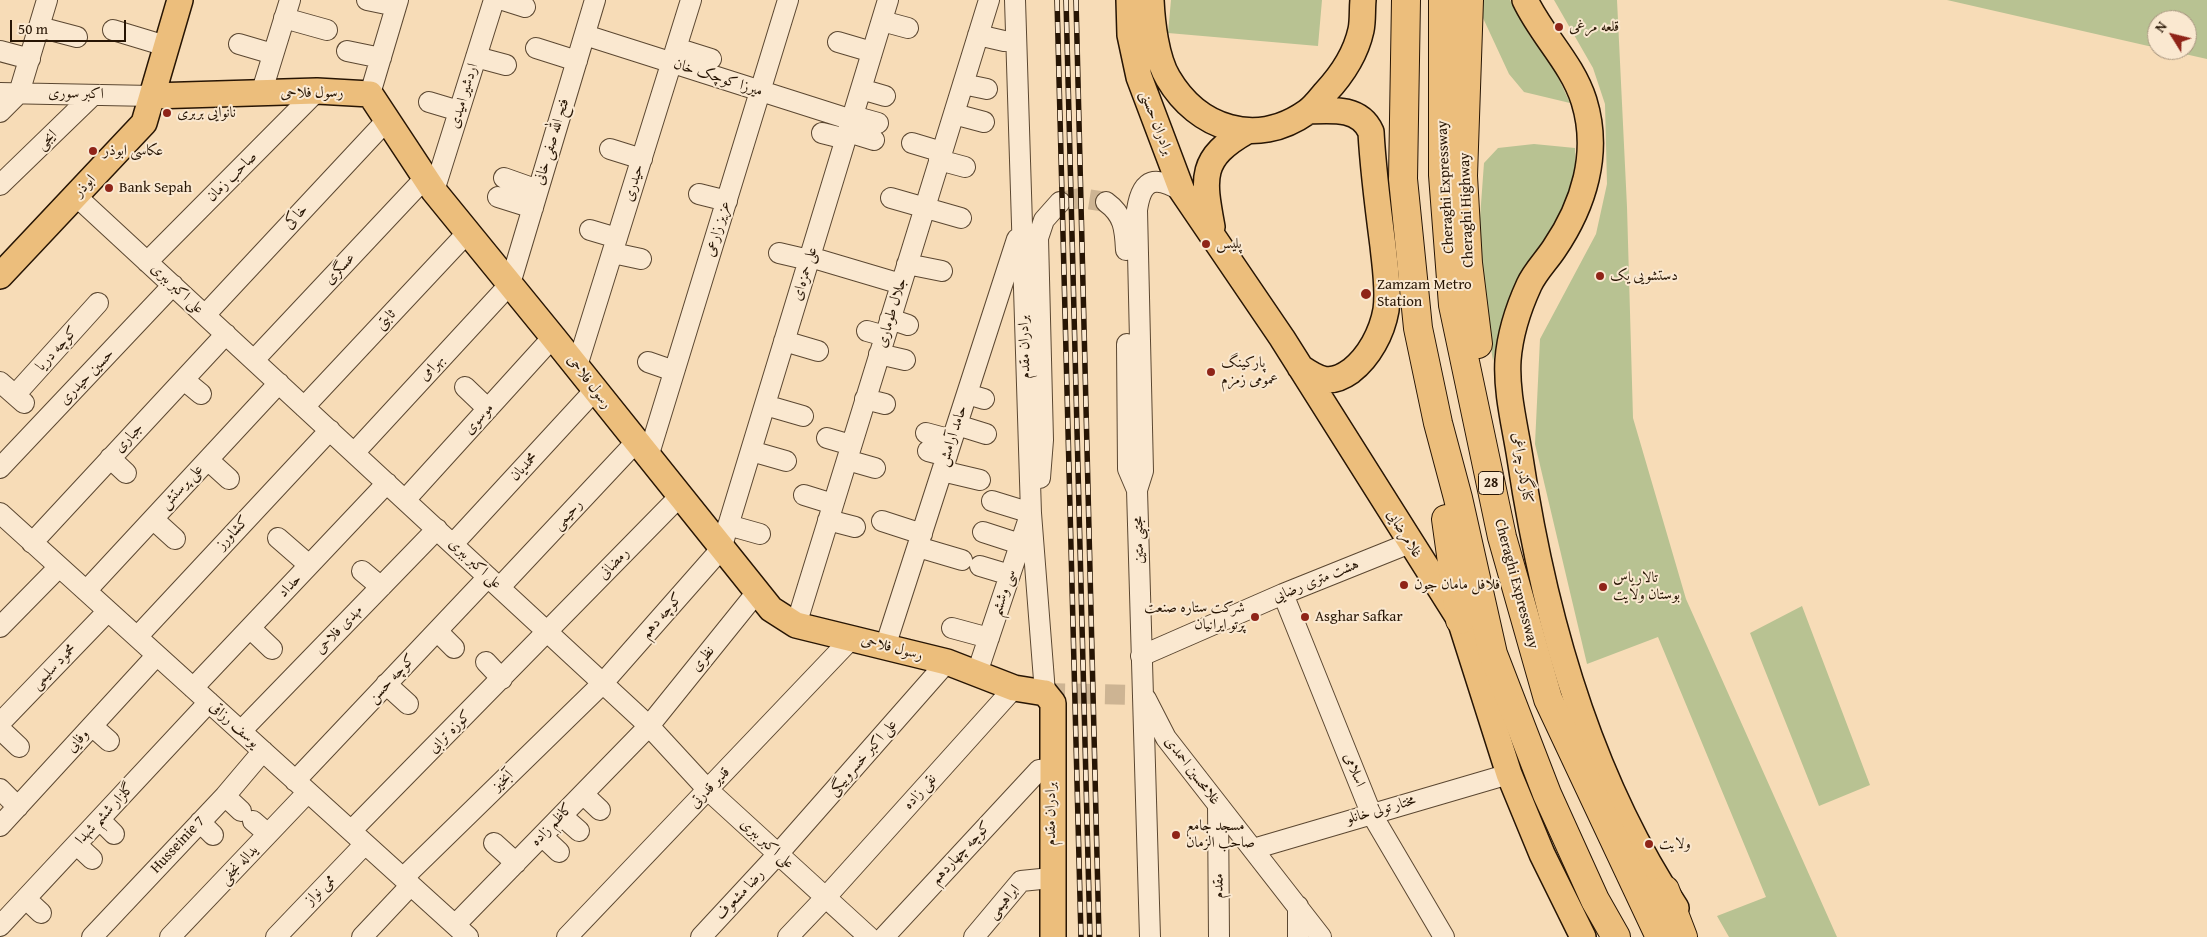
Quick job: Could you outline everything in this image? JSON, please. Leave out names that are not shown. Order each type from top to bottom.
[{"type":"highway","name":"28","points":[[1406,0],[1403,179],[1418,328],[1438,423],[1458,498],[1493,654],[1547,794],[1595,900],[1616,937]]},
{"type":"highway","name":"Cheraghi Expressway","points":[[1443,0],[1443,175],[1454,305],[1502,537],[1548,699],[1660,937]]},
{"type":"highway","name":"Cheraghi Highway","points":[[1469,0],[1463,176],[1468,264],[1483,382],[1508,520],[1502,537]]},
{"type":"highway","points":[[1438,423],[1445,508],[1460,620]]},
{"type":"highway","points":[[1664,890],[1683,937]]},
{"type":"main road","name":"ابوذر","points":[[0,276],[144,122],[180,0]]},
{"type":"main road","name":"برادران حسنی","points":[[1129,0],[1130,36],[1139,77],[1182,190],[1214,236]]},
{"type":"main road","name":"برادران حسنی","points":[[1151,0],[1156,41],[1166,76],[1182,98],[1200,115],[1224,126],[1247,131]]},
{"type":"main road","points":[[1214,236],[1206,194],[1206,176],[1214,156],[1226,143],[1247,131],[1272,128],[1292,121],[1309,111],[1332,86],[1355,48],[1361,30],[1363,0]]},
{"type":"main road","name":"کنارگذر چراغی","points":[[1525,0],[1575,75],[1591,129],[1586,181],[1556,248],[1530,284],[1512,329],[1508,362],[1509,383],[1525,491],[1548,592],[1579,710],[1633,835],[1664,890],[1695,937]]},
{"type":"main road","name":"رسول فلاحی","points":[[152,96],[317,92],[370,94],[430,185],[771,609],[796,625],[947,662],[1014,688],[1045,693]]},
{"type":"main road","points":[[1300,367],[1317,379],[1327,381],[1349,372],[1366,358],[1376,340],[1386,310],[1387,281],[1371,132],[1367,124],[1355,115],[1339,109],[1309,111]]},
{"type":"main road","name":"غلامرضایی","points":[[1214,236],[1300,367],[1460,620],[1509,774],[1542,854],[1582,936]]},
{"type":"main road","name":"برادران مقدم","points":[[1042,937],[1046,879],[1045,770],[1040,705],[1045,693]]},
{"type":"main road","name":"برادران مقدم","points":[[1046,879],[1053,937]]},
{"type":"street","points":[[0,112],[30,59],[47,0]]},
{"type":"street","points":[[368,0],[397,3],[370,94]]},
{"type":"street","name":"اردشیر امیدی","points":[[430,185],[459,111],[494,0]]},
{"type":"street","points":[[503,0],[525,7]]},
{"type":"street","name":"فتح الله صفی خانی","points":[[510,284],[595,0]]},
{"type":"street","name":"حیدری","points":[[577,366],[691,0]]},
{"type":"street","name":"عزیز زارعی","points":[[642,449],[674,371],[788,0]]},
{"type":"street","name":"علی حمزه‌ای","points":[[721,549],[888,0]]},
{"type":"street","name":"جلال طوماری","points":[[796,625],[989,0]]},
{"type":"street","name":"برادران مقدم","points":[[1015,0],[1031,513],[1045,693]]},
{"type":"street","points":[[261,94],[287,9],[327,30]]},
{"type":"street","points":[[882,21],[908,28]]},
{"type":"street","points":[[39,27],[77,37]]},
{"type":"street","points":[[113,30],[166,46]]},
{"type":"street","name":"میرزا کوچک خان","points":[[585,35],[674,55],[850,127]]},
{"type":"street","points":[[978,35],[1004,42]]},
{"type":"street","points":[[838,42],[872,52]]},
{"type":"street","points":[[239,44],[273,54]]},
{"type":"street","points":[[536,48],[577,61]]},
{"type":"street","points":[[0,51],[30,59]]},
{"type":"street","points":[[347,51],[381,58]]},
{"type":"street","points":[[674,55],[711,59]]},
{"type":"street","points":[[476,57],[506,65]]},
{"type":"street","points":[[963,84],[987,89]]},
{"type":"street","points":[[861,89],[885,96]]},
{"type":"street","name":"صاحب زمان","points":[[147,262],[317,92]]},
{"type":"street","name":"اکبر سوری","points":[[10,93],[152,96]]},
{"type":"street","name":"ایجی","points":[[0,185],[93,95]]},
{"type":"street","points":[[428,102],[459,111]]},
{"type":"street","points":[[954,114],[984,122]]},
{"type":"street","name":"خاکی","points":[[205,315],[387,120]]},
{"type":"street","points":[[822,132],[850,127],[876,132]]},
{"type":"street","points":[[912,143],[965,167]]},
{"type":"street","points":[[610,149],[642,160]]},
{"type":"street","name":"مجتبی متین","points":[[1150,937],[1137,490],[1143,470],[1138,230],[1140,194],[1146,184],[1156,180],[1168,183],[1182,190]]},
{"type":"street","name":"عسگری","points":[[254,360],[430,185]]},
{"type":"street","points":[[501,187],[536,199]]},
{"type":"street","points":[[699,194],[727,201]]},
{"type":"street","name":"علی اکبر ببری","points":[[76,196],[604,683],[649,726],[708,790],[869,937]]},
{"type":"street","points":[[891,198],[924,209],[961,218]]},
{"type":"street","name":"سی وششم","points":[[977,673],[1031,513],[1042,473],[1043,440],[1038,238],[1044,220],[1060,202]]},
{"type":"street","points":[[1106,202],[1116,209],[1123,219],[1125,234],[1128,469],[1137,490]]},
{"type":"street","name":"حامد آرامش","points":[[886,646],[920,540],[941,503],[942,446],[975,397],[1021,225]]},
{"type":"street","points":[[590,230],[641,259]]},
{"type":"street","name":"ثابتی","points":[[304,407],[468,232]]},
{"type":"street","points":[[779,253],[810,258],[901,284]]},
{"type":"street","points":[[907,264],[942,271]]},
{"type":"street","name":"بهرامی","points":[[354,453],[510,284]]},
{"type":"street","name":"حسین حیدری","points":[[0,468],[173,285]]},
{"type":"street","name":"کوچه دریا","points":[[13,394],[98,303]]},
{"type":"street","points":[[886,333],[905,360]]},
{"type":"street","name":"جباری","points":[[32,543],[226,334]]},
{"type":"street","name":"موسوی","points":[[405,500],[553,337]]},
{"type":"street","points":[[784,341],[818,351]]},
{"type":"street","points":[[648,362],[674,371]]},
{"type":"street","points":[[184,380],[201,394]]},
{"type":"street","name":"علی پرستش","points":[[86,591],[279,383]]},
{"type":"street","points":[[465,387],[488,409]]},
{"type":"street","name":"محمدیان","points":[[453,544],[594,391]]},
{"type":"street","points":[[865,399],[885,404]]},
{"type":"street","points":[[765,404],[802,416]]},
{"type":"street","name":"کشاورز","points":[[137,637],[330,430]]},
{"type":"street","points":[[942,446],[986,434]]},
{"type":"street","points":[[827,438],[876,468]]},
{"type":"street","points":[[942,446],[980,480]]},
{"type":"street","name":"رحیمی","points":[[494,582],[642,449]]},
{"type":"street","points":[[751,451],[786,461]]},
{"type":"street","points":[[110,458],[126,473]]},
{"type":"street","points":[[208,460],[229,479]]},
{"type":"street","name":"حداد","points":[[193,688],[387,483]]},
{"type":"street","points":[[804,495],[856,527]]},
{"type":"street","name":"رمضانی","points":[[548,632],[680,496]]},
{"type":"street","points":[[992,502],[1031,513]]},
{"type":"street","name":"یوسف رزاقی","points":[[1,516],[302,786],[463,934]]},
{"type":"street","points":[[153,519],[175,539]]},
{"type":"street","points":[[882,522],[971,563],[1010,575]]},
{"type":"street","points":[[728,525],[760,534]]},
{"type":"street","name":"مهدی فلاحی","points":[[241,731],[437,529]]},
{"type":"street","points":[[983,532],[1020,544]]},
{"type":"street","points":[[278,538],[309,565]]},
{"type":"street","name":"هشت متری رضایی","points":[[1141,656],[1283,594],[1410,543]]},
{"type":"street","name":"کوچه دهم","points":[[604,683],[721,549]]},
{"type":"street","points":[[0,627],[58,566]]},
{"type":"street","points":[[362,571],[381,587]]},
{"type":"street","name":"کوچه حسن","points":[[302,786],[386,684],[437,631],[494,582]]},
{"type":"street","name":"نظری","points":[[649,726],[758,592]]},
{"type":"street","name":"اسلامی","points":[[1283,594],[1372,812],[1444,937]]},
{"type":"street","name":"محمود سلیمی","points":[[0,723],[108,611]]},
{"type":"street","points":[[250,628],[272,649]]},
{"type":"street","points":[[952,628],[989,638]]},
{"type":"street","points":[[437,631],[454,648]]},
{"type":"street","name":"کوزه ترابی","points":[[358,837],[465,726],[502,679],[548,632]]},
{"type":"street","name":"قدیر قدرتی","points":[[567,937],[852,638]]},
{"type":"street","name":"وفایی","points":[[0,826],[157,655]]},
{"type":"street","points":[[486,662],[502,679]]},
{"type":"street","name":"علی اکبر خسروبیگی","points":[[778,854],[947,662]]},
{"type":"street","name":"آبخیز","points":[[362,937],[407,882],[508,788],[604,683]]},
{"type":"street","points":[[386,684],[408,704]]},
{"type":"street","name":"نقی زاده","points":[[788,937],[1014,688]]},
{"type":"street","name":"غلامحسین احمدی","points":[[1144,695],[1166,738],[1321,937]]},
{"type":"street","name":"گلزار ششم شهدا","points":[[0,926],[77,844],[107,827],[209,702]]},
{"type":"street","points":[[92,726],[108,741]]},
{"type":"street","name":"کاظم زاده","points":[[463,934],[516,863],[649,726]]},
{"type":"street","points":[[0,729],[19,747]]},
{"type":"street","name":"Husseinie 7","points":[[92,937],[207,828],[224,796],[263,751]]},
{"type":"street","name":"کوچه چهاردهم","points":[[884,937],[1045,770]]},
{"type":"street","name":"مختار تولی خانلو","points":[[1253,849],[1372,812],[1509,774]]},
{"type":"street","name":"یداله نجفی","points":[[170,937],[268,834],[302,786]]},
{"type":"street","points":[[0,789],[18,806]]},
{"type":"street","points":[[582,794],[600,810]]},
{"type":"street","points":[[224,796],[268,834]]},
{"type":"street","name":"مقدم","points":[[1218,805],[1219,937]]},
{"type":"street","points":[[562,816],[579,831]]},
{"type":"street","points":[[542,836],[559,852]]},
{"type":"street","name":"ممی نواز","points":[[276,937],[358,837]]},
{"type":"street","points":[[494,843],[516,863]]},
{"type":"street","points":[[77,844],[92,859]]},
{"type":"street","name":"رضا مشعوف","points":[[701,937],[778,854]]},
{"type":"street","name":"ابراهیمی","points":[[974,937],[1021,881],[1046,879]]},
{"type":"street","points":[[26,899],[41,913]]},
{"type":"street","points":[[1298,906],[1298,937]]},
{"type":"green space","points":[[1171,0],[1322,0],[1318,46],[1168,33]]},
{"type":"green space","points":[[1483,0],[1510,0],[1531,38],[1552,64],[1570,103],[1524,92],[1509,74],[1483,18]]},
{"type":"green space","points":[[1554,0],[1617,0],[1627,207],[1633,418],[1686,599],[1837,937],[1729,937],[1717,916],[1766,897],[1658,637],[1587,664],[1535,444],[1540,339],[1596,234],[1607,184],[1605,104],[1593,68]]},
{"type":"green space","points":[[1947,0],[2207,0],[2207,59],[2197,57],[2197,10],[2147,10],[2147,46]]},
{"type":"green space","points":[[1534,144],[1575,148],[1576,173],[1570,199],[1555,227],[1518,279],[1503,315],[1493,361],[1477,259],[1484,163],[1498,148]]},
{"type":"green space","points":[[1802,606],[1870,785],[1819,806],[1750,633]]},
{"type":"tunnel","points":[[1060,202],[1080,198],[1106,202]]},
{"type":"tunnel","points":[[1045,693],[1143,695]]},
{"type":"railway","points":[[1057,0],[1081,937]]},
{"type":"railway","points":[[1066,0],[1090,937]]},
{"type":"railway","points":[[1076,0],[1099,937]]},
{"type":"place","name":"قلعه مرغی","points":[[1559,27]]},
{"type":"place","name":"نانوایی بربری","points":[[167,113]]},
{"type":"place","name":"عکاسی ابوذر","points":[[93,151]]},
{"type":"place","name":"Bank Sepah","points":[[109,188]]},
{"type":"place","name":"پلیس","points":[[1206,244]]},
{"type":"place","name":"دستشویی یک","points":[[1600,276]]},
{"type":"place","name":"Zamzam Metro Station","points":[[1366,294]]},
{"type":"place","name":"پارکینگ عمومی زمزم","points":[[1211,372]]},
{"type":"place","name":"فلافل مامان جون","points":[[1404,585]]},
{"type":"place","name":"تالاریاس بوستان ولایت","points":[[1603,587]]},
{"type":"place","name":"شرکت ستاره صنعت پرتو ایرانیان","points":[[1255,617]]},
{"type":"place","name":"Asghar Safkar","points":[[1305,617]]},
{"type":"place","name":"مسجد جامع صاحب الزمان","points":[[1176,835]]},
{"type":"place","name":"ولایت","points":[[1649,844]]}]
